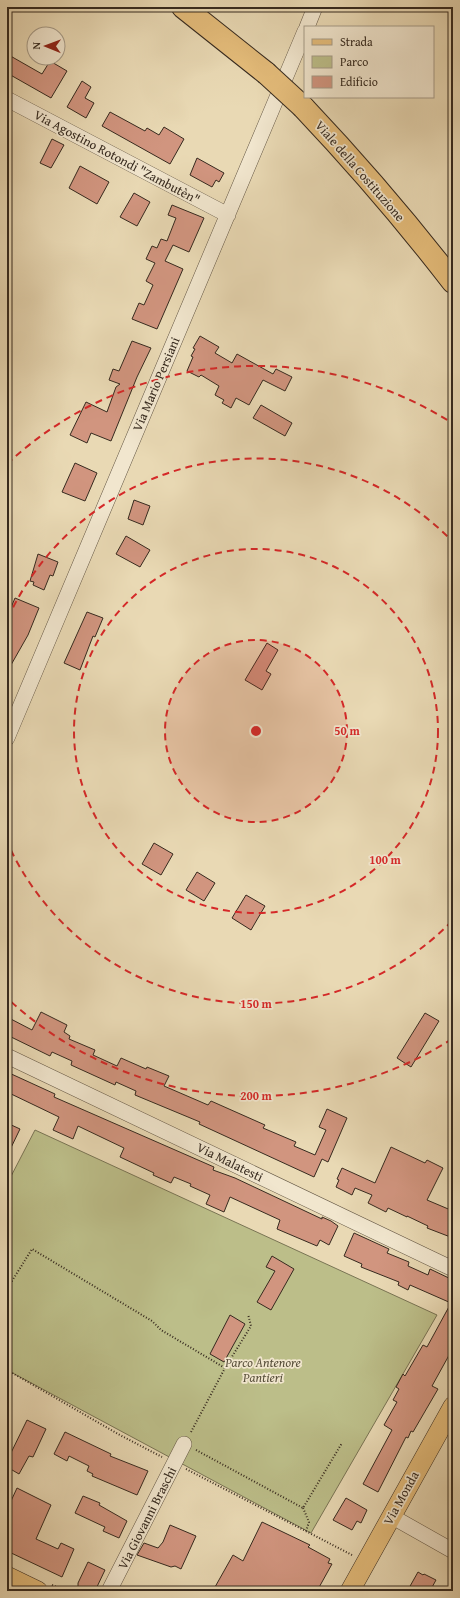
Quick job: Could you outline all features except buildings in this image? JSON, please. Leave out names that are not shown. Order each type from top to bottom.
[{"type":"highway","name":"Viale della Costituzione","points":[[184,7],[266,73],[303,107],[350,157],[421,240],[453,282]]},
{"type":"main road","name":"Via Monda","points":[[350,1591],[453,1406]]},
{"type":"main road","points":[[7,1576],[38,1591]]},
{"type":"street","points":[[307,26],[315,7]]},
{"type":"street","name":"Via Mario Persiani","points":[[7,738],[304,33]]},
{"type":"street","name":"Via Agostino Rotondi \"Zambutèn\"","points":[[7,99],[228,214]]},
{"type":"street","name":"Via Malatesti","points":[[7,1056],[453,1269]]},
{"type":"street","name":"Via Giovanni Braschi","points":[[109,1591],[184,1444]]},
{"type":"street","points":[[391,1516],[453,1551]]},
{"type":"path","points":[[7,1289],[32,1249],[152,1321],[161,1330],[225,1368]]},
{"type":"path","points":[[248,1314],[251,1326],[225,1368],[184,1444],[304,1508],[309,1522],[306,1531]]},
{"type":"path","points":[[7,1370],[118,1434],[366,1562]]},
{"type":"path","points":[[304,1508],[342,1443]]},
{"type":"green space","name":"Parco Antenore Pantieri","points":[[35,1130],[437,1315],[311,1533],[7,1370],[7,1184]]}]
